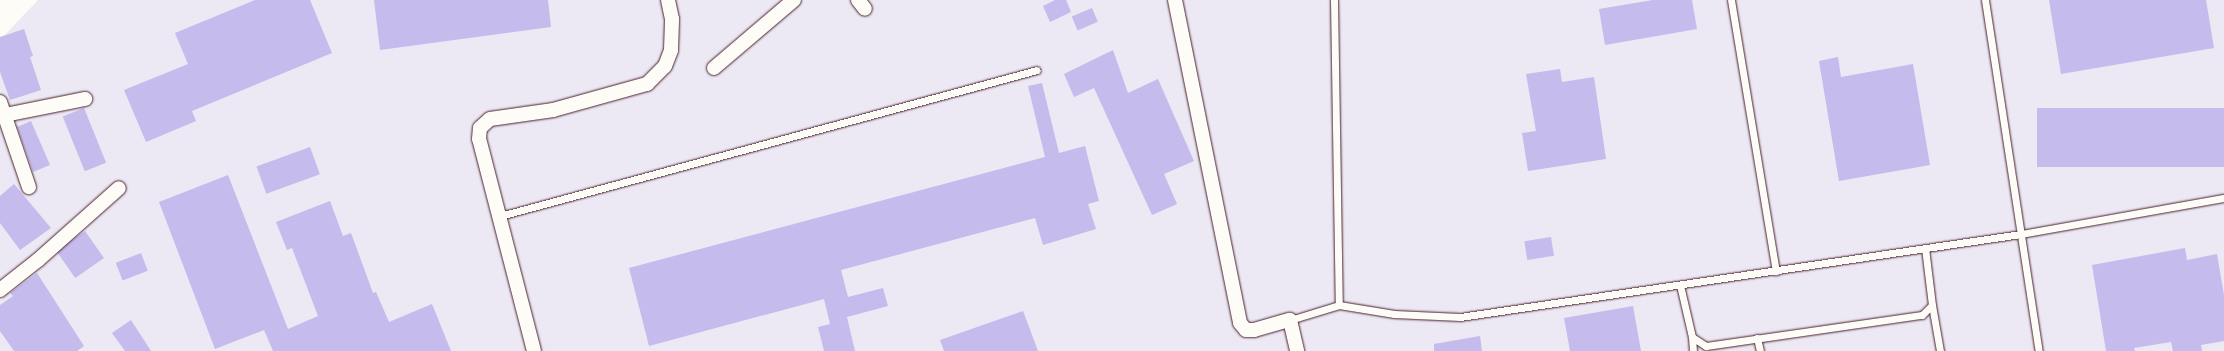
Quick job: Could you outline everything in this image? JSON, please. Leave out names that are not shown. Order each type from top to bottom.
[{"type":"street","points":[[534,351],[479,139],[480,128],[490,119],[553,110],[647,84],[664,66],[671,50],[672,19],[668,0]]},
{"type":"street","points":[[714,68],[794,0]]},
{"type":"street","points":[[1174,0],[1240,323],[1246,330],[1254,330],[1290,320],[1297,351]]},
{"type":"street","points":[[29,187],[1,111],[85,99]]},
{"type":"street","points":[[0,290],[38,260],[119,188]]},
{"type":"lane","points":[[1334,0],[1339,305]]},
{"type":"lane","points":[[1731,0],[1776,271]]},
{"type":"lane","points":[[1985,0],[2039,351]]},
{"type":"lane","points":[[500,216],[1037,70]]},
{"type":"lane","points":[[1290,320],[1339,305],[1394,314],[1460,317],[2022,234],[2224,198]]},
{"type":"lane","points":[[1925,248],[1940,351]]},
{"type":"lane","points":[[1680,285],[1692,336],[1693,351]]},
{"type":"lane","points":[[1692,336],[1706,346],[1922,315],[1932,304]]},
{"type":"lane","points":[[1757,338],[1760,351]]},
{"type":"shaded area","points":[[38,0],[2224,0],[2224,351],[0,351],[0,40]]},
{"type":"building","points":[[255,0],[310,0],[332,53],[192,111],[196,121],[146,142],[124,90],[188,64],[175,33]]},
{"type":"building","points":[[374,0],[548,0],[551,27],[380,50]]},
{"type":"building","points":[[1055,0],[1066,0],[1071,12],[1050,22],[1043,6]]},
{"type":"building","points":[[1653,0],[1692,0],[1697,29],[1605,45],[1599,9]]},
{"type":"building","points":[[2049,0],[2206,0],[2214,48],[2061,74]]},
{"type":"building","points":[[1092,8],[1098,22],[1078,30],[1072,17]]},
{"type":"building","points":[[24,29],[33,56],[30,57],[41,90],[10,100],[0,72],[0,37]]},
{"type":"building","points":[[1113,50],[1128,93],[1158,79],[1194,161],[1164,174],[1177,204],[1152,215],[1094,88],[1074,97],[1064,74]]},
{"type":"building","points":[[1838,57],[1841,77],[1913,64],[1930,165],[1839,181],[1819,61]]},
{"type":"building","points":[[1560,69],[1562,82],[1594,77],[1606,159],[1528,171],[1522,133],[1536,131],[1526,74]]},
{"type":"building","points":[[1042,83],[1059,153],[1085,146],[1099,201],[1088,204],[1096,229],[1043,245],[1035,218],[841,270],[848,297],[883,288],[888,306],[847,317],[855,351],[824,351],[818,327],[830,324],[824,299],[649,346],[629,268],[1045,157],[1028,86]]},
{"type":"building","points":[[84,108],[106,163],[85,171],[63,117]]},
{"type":"building","points":[[2037,108],[2224,108],[2224,167],[2037,167]]},
{"type":"building","points":[[31,121],[50,165],[33,172],[17,127]]},
{"type":"building","points":[[310,147],[320,174],[266,194],[256,166]]},
{"type":"building","points":[[228,175],[288,329],[318,316],[292,248],[287,250],[276,222],[330,201],[343,236],[351,233],[373,293],[376,292],[389,322],[432,304],[451,351],[273,351],[264,330],[215,349],[159,202]]},
{"type":"building","points":[[14,184],[51,228],[20,250],[0,223],[0,196]]},
{"type":"building","points":[[85,231],[104,258],[75,278],[56,251]]},
{"type":"building","points":[[1551,237],[1554,256],[1527,260],[1524,241]]},
{"type":"building","points":[[2185,248],[2187,260],[2217,254],[2224,295],[2224,341],[2201,345],[2202,351],[2173,351],[2171,342],[2134,348],[2135,351],[2106,351],[2092,265]]},
{"type":"building","points":[[141,253],[148,271],[123,280],[116,263]]},
{"type":"building","points":[[37,273],[84,346],[77,351],[14,351],[0,331],[0,305],[13,296],[10,293]]},
{"type":"building","points":[[1633,306],[1641,351],[1570,351],[1564,318]]},
{"type":"building","points":[[1023,311],[1038,351],[944,351],[940,340]]},
{"type":"building","points":[[131,320],[151,351],[125,351],[112,333]]},
{"type":"building","points":[[1480,336],[1482,351],[1434,351],[1434,344]]}]
